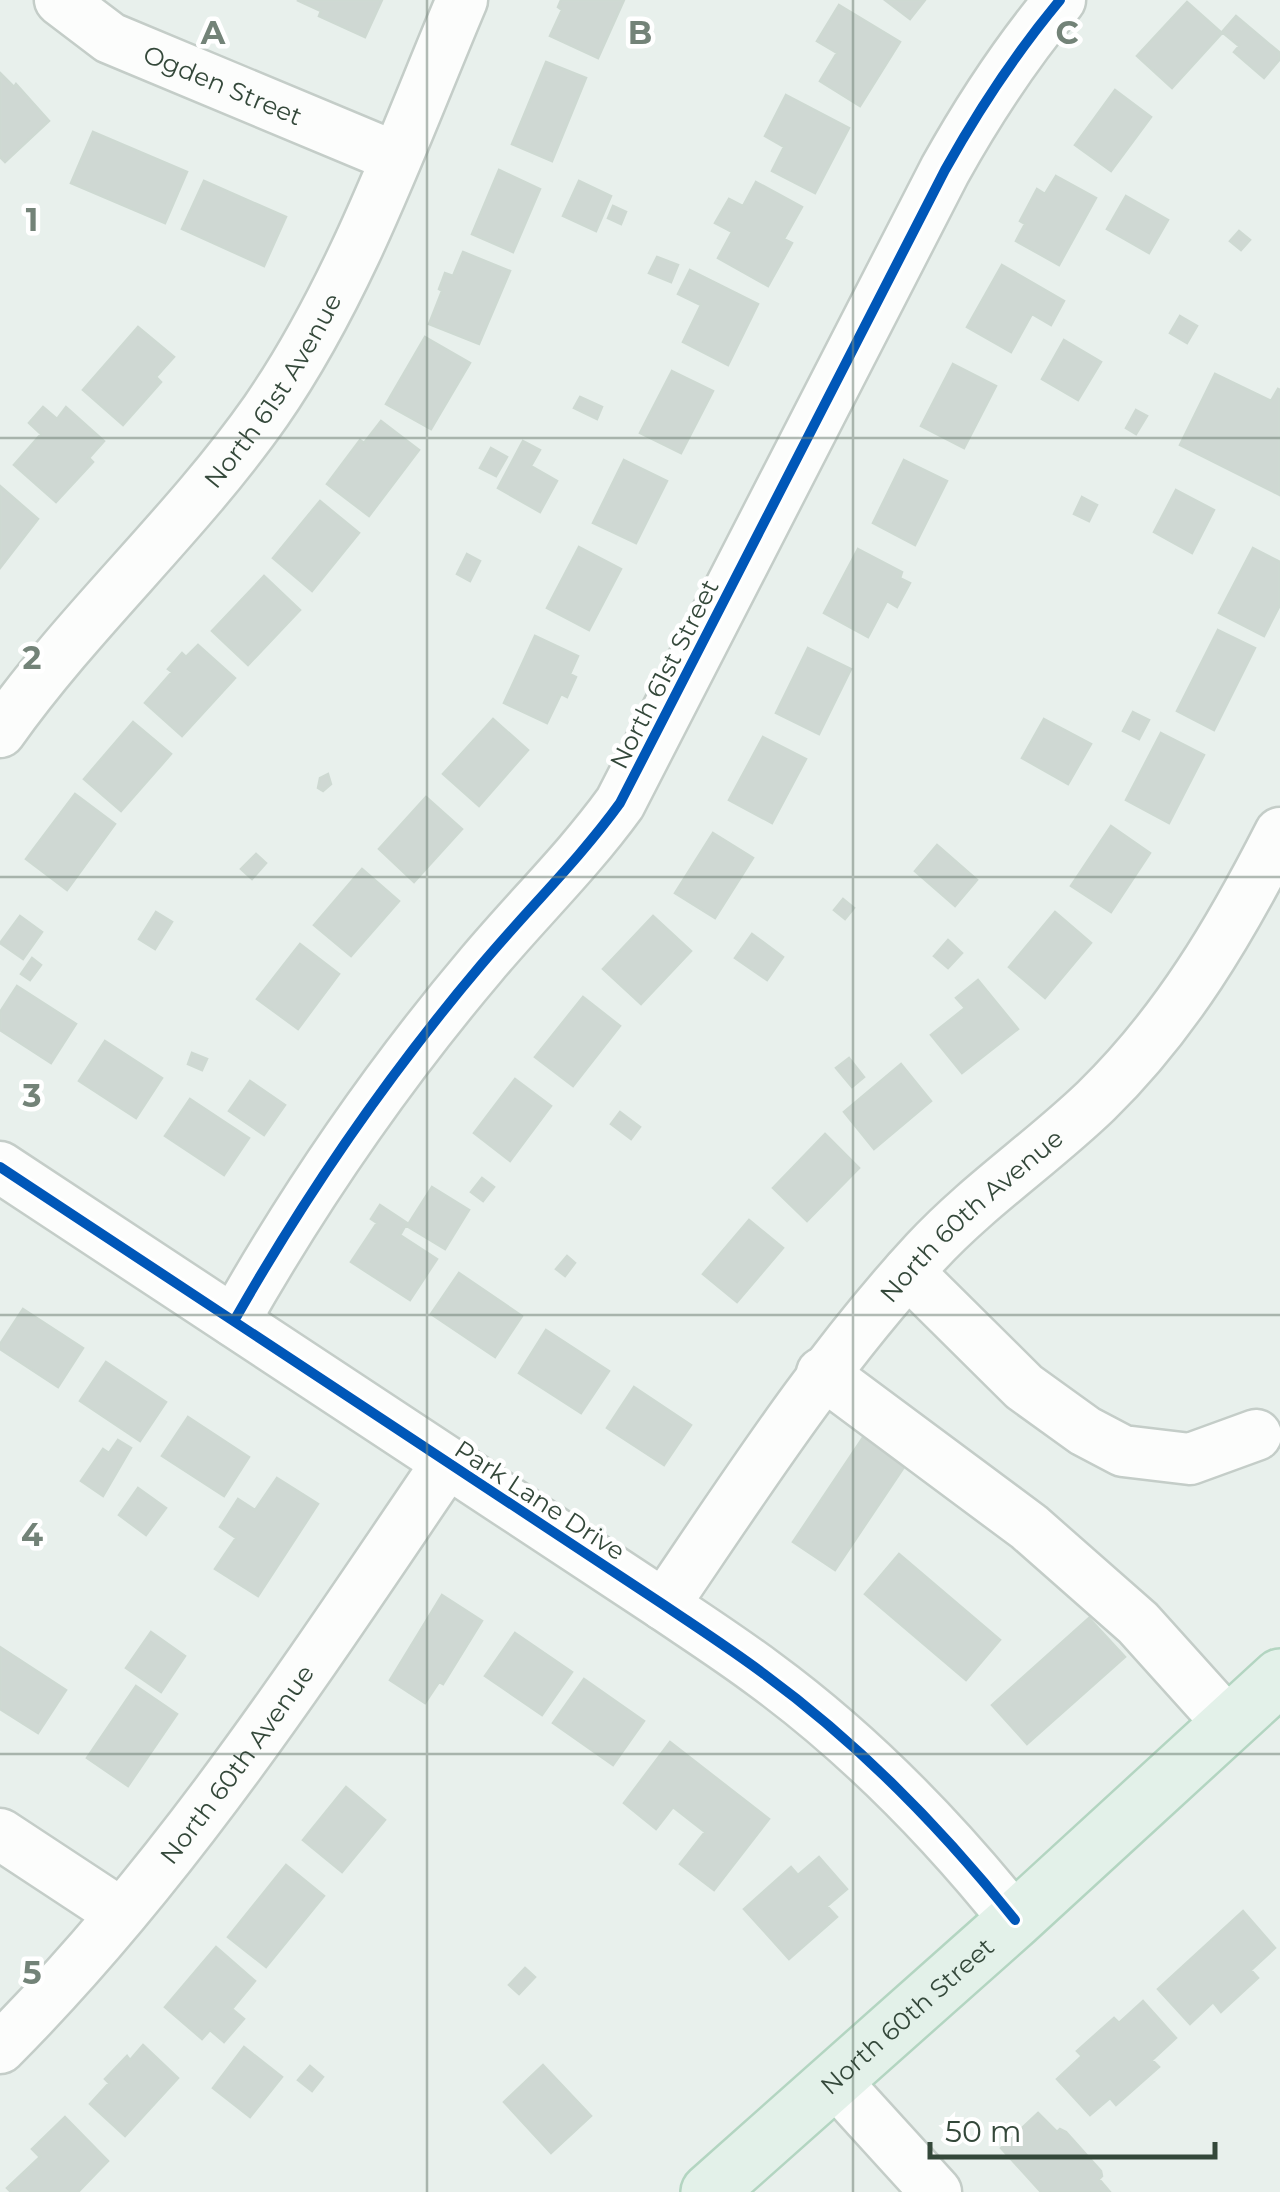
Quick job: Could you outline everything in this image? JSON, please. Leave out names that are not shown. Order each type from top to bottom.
[{"type":"main road","name":"North 60th Street","points":[[709,2192],[1277,1685]]},
{"type":"street","name":"Ogden Street","points":[[60,0],[110,38],[396,157]]},
{"type":"street","name":"North 61st Avenue","points":[[0,732],[84,626],[198,501],[268,408],[334,296],[462,0]]},
{"type":"street","name":"North 61st Street","points":[[234,1321],[307,1202],[397,1071],[482,964],[589,847],[620,803],[944,170],[1019,50],[1060,0]]},
{"type":"street","name":"North 60th Avenue","points":[[664,1605],[822,1373],[908,1272],[985,1196],[1096,1100],[1171,1018],[1212,959],[1280,833]]},
{"type":"street","name":"Park Lane Drive","points":[[0,1167],[767,1676],[842,1738],[970,1864],[1015,1920]]},
{"type":"street","points":[[908,1272],[1024,1387],[1086,1432],[1123,1451],[1190,1458],[1256,1435]]},
{"type":"street","points":[[822,1373],[1029,1527],[1138,1623],[1229,1724]]},
{"type":"street","name":"North 60th Avenue","points":[[0,2048],[190,1832],[260,1738],[448,1463]]},
{"type":"street","points":[[0,1834],[120,1913]]},
{"type":"street","points":[[834,2080],[936,2192]]},
{"type":"building","points":[[297,0],[382,0],[365,37],[319,16],[321,11]]},
{"type":"building","points":[[561,0],[624,0],[598,58],[550,36],[562,10],[558,7]]},
{"type":"building","points":[[885,0],[925,0],[910,19]]},
{"type":"building","points":[[1187,2],[1222,33],[1172,88],[1137,56]]},
{"type":"building","points":[[839,5],[900,42],[860,106],[820,81],[837,53],[817,41]]},
{"type":"building","points":[[1236,16],[1280,53],[1280,59],[1264,78],[1234,52],[1239,46],[1222,32]]},
{"type":"building","points":[[546,62],[586,78],[552,161],[512,144]]},
{"type":"building","points":[[0,73],[14,87],[16,84],[49,121],[5,162],[0,157]]},
{"type":"building","points":[[1115,90],[1151,117],[1111,171],[1075,145]]},
{"type":"building","points":[[786,95],[849,128],[815,193],[772,171],[784,147],[765,136]]},
{"type":"building","points":[[93,132],[187,172],[165,223],[71,183]]},
{"type":"building","points":[[499,170],[540,189],[513,252],[472,234]]},
{"type":"building","points":[[1056,176],[1096,198],[1059,265],[1016,241],[1025,224],[1020,221],[1037,189],[1045,194]]},
{"type":"building","points":[[204,181],[286,217],[264,266],[182,229]]},
{"type":"building","points":[[579,181],[611,196],[596,231],[563,216]]},
{"type":"building","points":[[756,182],[802,207],[784,239],[792,243],[768,286],[718,258],[732,232],[715,223],[729,199],[743,206]]},
{"type":"building","points":[[1126,196],[1168,220],[1149,253],[1107,229]]},
{"type":"building","points":[[613,206],[626,212],[621,224],[608,218]]},
{"type":"building","points":[[1239,231],[1250,240],[1241,250],[1230,241]]},
{"type":"building","points":[[463,252],[510,271],[479,344],[429,324],[445,273],[453,276]]},
{"type":"building","points":[[657,257],[678,265],[671,282],[649,273]]},
{"type":"building","points":[[1002,265],[1064,301],[1051,325],[1032,314],[1011,352],[967,327]]},
{"type":"building","points":[[690,270],[758,304],[728,365],[683,342],[701,305],[678,294]]},
{"type":"building","points":[[1180,316],[1197,326],[1187,343],[1170,333]]},
{"type":"building","points":[[138,327],[174,357],[156,377],[161,382],[123,425],[83,390]]},
{"type":"building","points":[[425,337],[470,363],[431,429],[386,404]]},
{"type":"building","points":[[1064,340],[1101,362],[1078,400],[1042,379]]},
{"type":"building","points":[[953,364],[996,386],[964,448],[921,426]]},
{"type":"building","points":[[672,371],[713,391],[681,453],[640,433]]},
{"type":"building","points":[[1215,374],[1271,401],[1280,390],[1280,495],[1180,445]]},
{"type":"building","points":[[580,397],[602,407],[597,419],[574,408]]},
{"type":"building","points":[[43,407],[57,419],[66,407],[104,441],[89,458],[93,462],[56,502],[14,465],[41,434],[29,423]]},
{"type":"building","points":[[1136,410],[1147,416],[1136,434],[1126,428]]},
{"type":"building","points":[[381,421],[419,450],[369,516],[327,484],[360,440],[364,443]]},
{"type":"building","points":[[523,441],[540,450],[531,466],[557,481],[540,512],[498,488]]},
{"type":"building","points":[[491,448],[507,457],[496,476],[480,468]]},
{"type":"building","points":[[624,460],[667,481],[636,543],[593,523]]},
{"type":"building","points":[[904,460],[947,481],[915,545],[873,523]]},
{"type":"building","points":[[0,486],[38,519],[0,568]]},
{"type":"building","points":[[1176,490],[1214,510],[1192,553],[1154,532]]},
{"type":"building","points":[[1082,497],[1097,505],[1089,521],[1074,514]]},
{"type":"building","points":[[320,501],[359,533],[312,591],[273,558]]},
{"type":"building","points":[[579,547],[621,569],[589,630],[547,608]]},
{"type":"building","points":[[1253,548],[1280,562],[1280,605],[1264,636],[1219,613]]},
{"type":"building","points":[[858,549],[902,572],[900,578],[910,583],[897,607],[887,601],[868,637],[824,613]]},
{"type":"building","points":[[467,554],[480,561],[470,581],[457,574]]},
{"type":"building","points":[[264,576],[300,610],[248,665],[212,631]]},
{"type":"building","points":[[1218,630],[1255,648],[1214,730],[1177,711]]},
{"type":"building","points":[[535,636],[578,656],[570,674],[576,677],[567,697],[561,694],[547,723],[504,703]]},
{"type":"building","points":[[198,645],[235,678],[182,736],[145,703],[172,672],[168,669],[182,653],[186,657]]},
{"type":"building","points":[[808,648],[851,669],[819,734],[776,713]]},
{"type":"building","points":[[1133,712],[1149,720],[1139,739],[1123,731]]},
{"type":"building","points":[[493,719],[528,750],[479,806],[443,774]]},
{"type":"building","points":[[1044,719],[1091,744],[1068,784],[1022,758]]},
{"type":"building","points":[[133,722],[171,754],[121,811],[84,779]]},
{"type":"building","points":[[1161,733],[1204,755],[1169,823],[1126,800]]},
{"type":"building","points":[[763,737],[806,759],[772,823],[729,800]]},
{"type":"building","points":[[328,774],[331,784],[323,791],[318,788],[320,778]]},
{"type":"building","points":[[75,794],[115,824],[67,890],[26,859]]},
{"type":"building","points":[[426,797],[462,829],[414,882],[379,849]]},
{"type":"building","points":[[1111,826],[1150,853],[1111,912],[1071,886]]},
{"type":"building","points":[[713,833],[753,858],[715,918],[675,893]]},
{"type":"building","points":[[937,845],[977,880],[955,906],[915,871]]},
{"type":"building","points":[[256,854],[266,863],[252,879],[241,869]]},
{"type":"building","points":[[362,869],[399,901],[351,956],[314,925]]},
{"type":"building","points":[[843,899],[854,908],[845,919],[834,910]]},
{"type":"building","points":[[156,912],[172,922],[155,949],[139,939]]},
{"type":"building","points":[[1055,912],[1091,943],[1045,998],[1009,967]]},
{"type":"building","points":[[20,916],[42,932],[23,959],[0,943]]},
{"type":"building","points":[[653,916],[691,951],[641,1004],[603,969]]},
{"type":"building","points":[[752,934],[783,957],[767,980],[735,958]]},
{"type":"building","points":[[948,940],[962,953],[948,968],[934,956]]},
{"type":"building","points":[[300,944],[339,974],[298,1029],[257,999]]},
{"type":"building","points":[[32,958],[41,965],[30,980],[21,974]]},
{"type":"building","points":[[978,980],[1018,1029],[962,1073],[931,1035],[965,1008],[956,998]]},
{"type":"building","points":[[17,986],[76,1024],[51,1063],[0,1030],[0,1012]]},
{"type":"building","points":[[583,997],[620,1026],[573,1086],[535,1057]]},
{"type":"building","points":[[105,1041],[162,1078],[136,1118],[79,1081]]},
{"type":"building","points":[[192,1053],[207,1059],[202,1070],[188,1064]]},
{"type":"building","points":[[849,1058],[864,1077],[852,1087],[836,1068]]},
{"type":"building","points":[[901,1064],[931,1101],[874,1149],[844,1112]]},
{"type":"building","points":[[515,1079],[551,1106],[510,1161],[474,1133]]},
{"type":"building","points":[[250,1081],[285,1105],[264,1135],[229,1111]]},
{"type":"building","points":[[190,1099],[249,1138],[224,1175],[165,1136]]},
{"type":"building","points":[[620,1112],[640,1127],[631,1139],[611,1124]]},
{"type":"building","points":[[825,1134],[859,1168],[807,1221],[773,1188]]},
{"type":"building","points":[[482,1178],[494,1187],[483,1201],[471,1192]]},
{"type":"building","points":[[432,1187],[469,1210],[445,1249],[407,1226]]},
{"type":"building","points":[[380,1205],[407,1223],[400,1235],[437,1259],[410,1300],[351,1262],[377,1223],[371,1219]]},
{"type":"building","points":[[749,1220],[783,1248],[737,1302],[703,1274]]},
{"type":"building","points":[[567,1256],[575,1263],[565,1276],[556,1269]]},
{"type":"building","points":[[459,1273],[522,1316],[495,1357],[431,1314]]},
{"type":"building","points":[[23,1309],[83,1348],[58,1387],[0,1349]]},
{"type":"building","points":[[546,1330],[609,1371],[581,1413],[519,1373]]},
{"type":"building","points":[[106,1362],[166,1402],[140,1441],[80,1401]]},
{"type":"building","points":[[634,1387],[691,1425],[664,1465],[607,1428]]},
{"type":"building","points":[[188,1417],[249,1457],[224,1496],[162,1456]]},
{"type":"building","points":[[866,1433],[908,1461],[835,1570],[793,1542]]},
{"type":"building","points":[[118,1440],[131,1448],[103,1496],[81,1481],[103,1449],[109,1453]]},
{"type":"building","points":[[277,1478],[318,1504],[258,1596],[215,1569],[236,1538],[220,1527],[238,1499],[255,1510]]},
{"type":"building","points":[[138,1488],[166,1508],[146,1535],[119,1515]]},
{"type":"building","points":[[899,1554],[1000,1640],[966,1680],[865,1594]]},
{"type":"building","points":[[442,1595],[482,1621],[443,1684],[439,1682],[425,1703],[390,1680]]},
{"type":"building","points":[[1089,1618],[1125,1657],[1027,1744],[992,1705]]},
{"type":"building","points":[[151,1632],[185,1656],[161,1692],[126,1668]]},
{"type":"building","points":[[515,1633],[572,1672],[542,1715],[485,1676]]},
{"type":"building","points":[[0,1647],[66,1690],[38,1733],[0,1709]]},
{"type":"building","points":[[584,1679],[644,1721],[613,1765],[553,1723]]},
{"type":"building","points":[[136,1686],[177,1714],[128,1786],[87,1758]]},
{"type":"building","points":[[670,1742],[769,1819],[714,1890],[680,1864],[705,1832],[673,1807],[656,1829],[624,1803]]},
{"type":"building","points":[[346,1787],[385,1820],[342,1872],[303,1840]]},
{"type":"building","points":[[819,1857],[847,1889],[827,1906],[837,1917],[789,1959],[744,1909],[791,1867],[798,1875]]},
{"type":"building","points":[[286,1865],[324,1896],[266,1967],[228,1937]]},
{"type":"building","points":[[1243,1911],[1275,1948],[1251,1970],[1258,1978],[1221,2012],[1213,2002],[1190,2024],[1158,1989]]},
{"type":"building","points":[[216,1947],[255,1981],[232,2009],[244,2019],[224,2042],[210,2030],[202,2039],[165,2007]]},
{"type":"building","points":[[525,1968],[535,1977],[519,1994],[509,1985]]},
{"type":"building","points":[[1143,2001],[1176,2038],[1152,2060],[1159,2067],[1116,2105],[1110,2098],[1090,2115],[1057,2079],[1082,2056],[1077,2051],[1114,2018],[1119,2023]]},
{"type":"building","points":[[143,2045],[178,2078],[125,2136],[90,2104],[109,2083],[105,2079]]},
{"type":"building","points":[[244,2047],[282,2077],[250,2117],[213,2088]]},
{"type":"building","points":[[543,2065],[591,2116],[551,2153],[504,2102]]},
{"type":"building","points":[[310,2066],[323,2077],[312,2091],[298,2080]]},
{"type":"building","points":[[1038,2113],[1057,2132],[1066,2132],[1101,2171],[1099,2179],[1110,2192],[1041,2192],[1001,2148]]},
{"type":"building","points":[[65,2117],[108,2161],[78,2192],[11,2192],[7,2188],[40,2157],[32,2149]]},
{"type":"cycle path","points":[[234,1321],[319,1182],[413,1049],[620,803],[945,170],[998,82],[1060,0]]},
{"type":"cycle path","points":[[0,1167],[764,1674],[833,1729],[898,1789],[1015,1920]]}]
